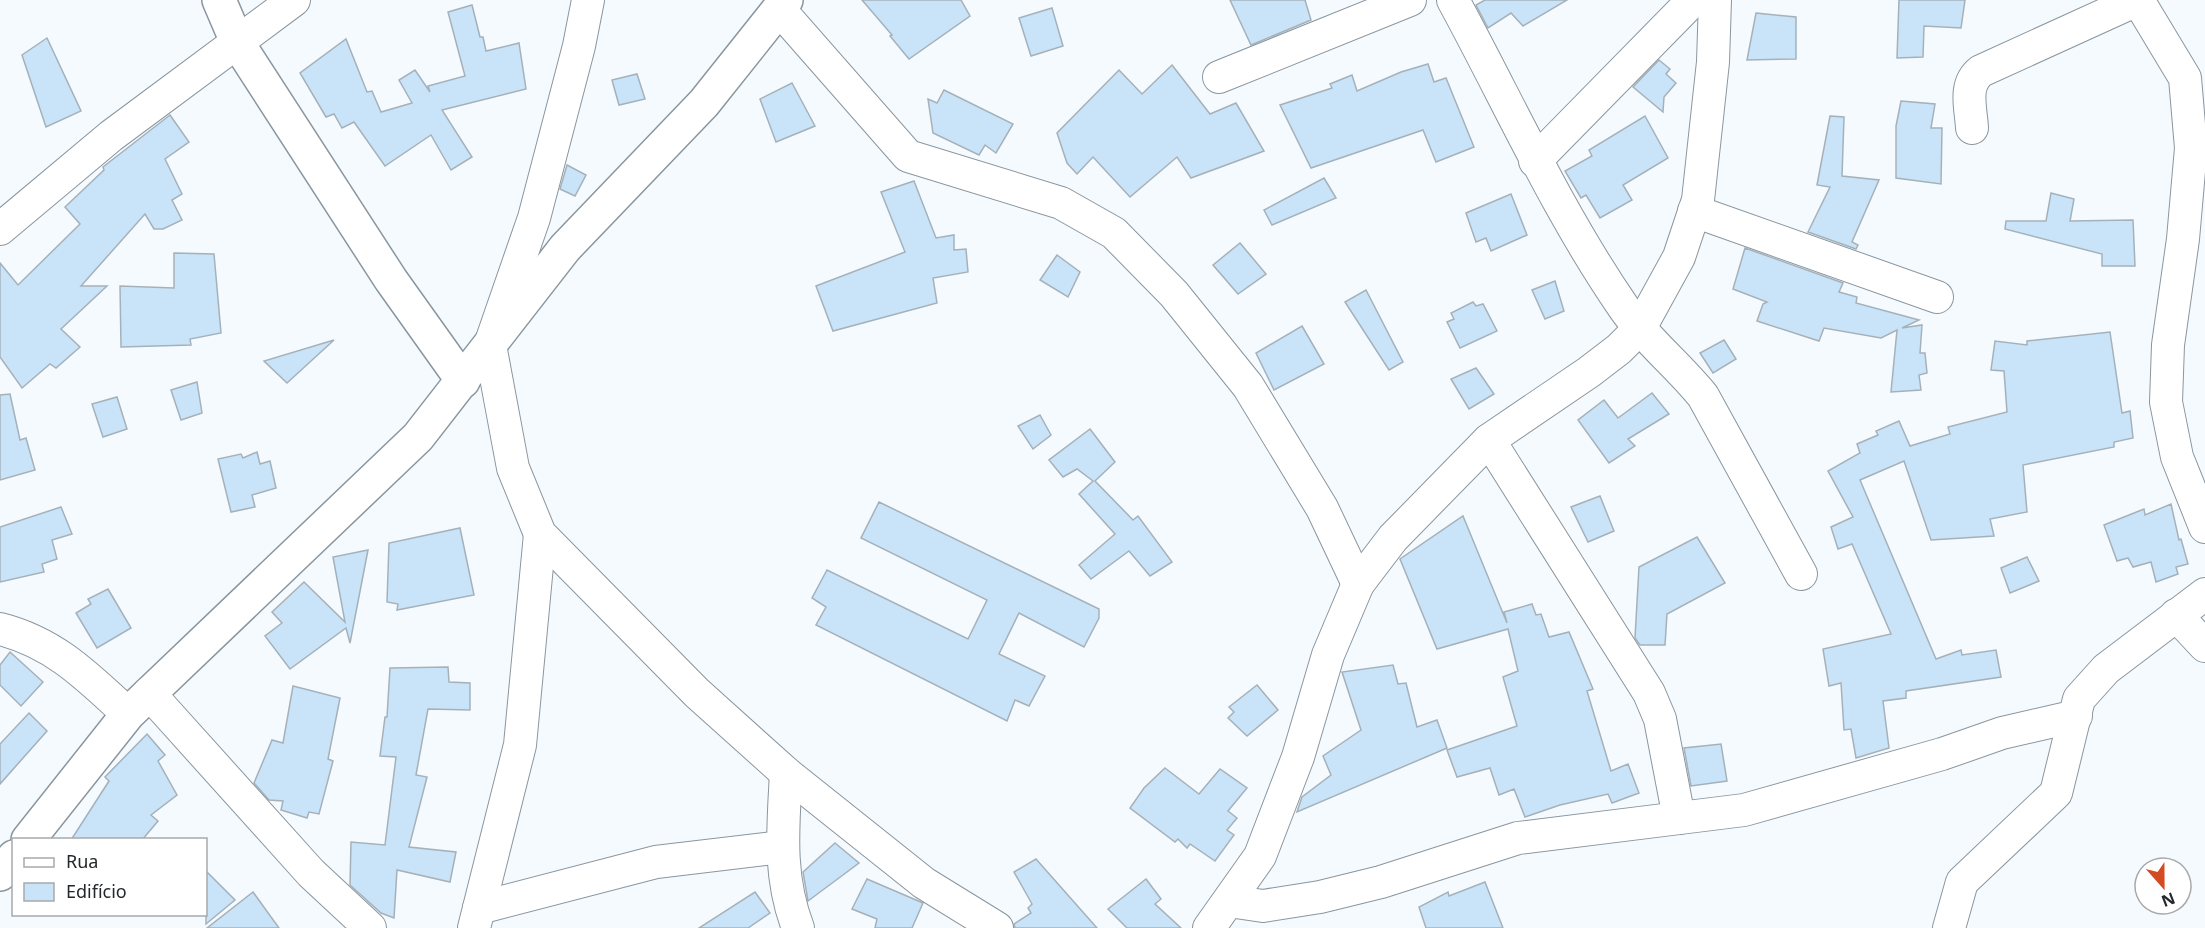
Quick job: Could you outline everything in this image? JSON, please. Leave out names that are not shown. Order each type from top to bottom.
[{"type":"street","points":[[219,0],[237,42],[391,280],[463,381]]},
{"type":"street","points":[[0,229],[111,136],[294,0]]},
{"type":"street","points":[[588,0],[579,46],[534,218],[490,345],[513,468],[540,534],[697,693],[786,773],[924,884],[997,928]]},
{"type":"street","points":[[1219,77],[1410,0]]},
{"type":"street","points":[[1453,0],[1535,161],[1596,264],[1640,328],[1682,369],[1703,396],[1801,574]]},
{"type":"street","points":[[1535,161],[1693,0]]},
{"type":"street","points":[[1209,928],[1260,856],[1298,757],[1328,655],[1358,584],[1393,538],[1489,440],[1619,350],[1640,328],[1678,257],[1694,212],[1707,128],[1714,0]]},
{"type":"street","points":[[1972,128],[1969,86],[1972,78],[1982,71],[2137,0],[2195,78],[2183,239],[2168,345],[2166,402],[2177,457],[2205,527]]},
{"type":"street","points":[[30,838],[138,704],[418,437],[565,248],[704,103],[782,5],[908,156],[1061,203],[1114,233],[1174,294],[1248,386],[1322,508],[1358,584]]},
{"type":"street","points":[[1694,212],[1937,297]]},
{"type":"street","points":[[1489,440],[1650,693],[1660,719],[1679,818]]},
{"type":"street","points":[[477,918],[520,745],[540,534]]},
{"type":"street","points":[[1949,928],[1962,882],[2056,793],[2079,699],[2106,669],[2205,594]]},
{"type":"street","points":[[2176,615],[2205,646]]},
{"type":"street","points":[[0,629],[48,646],[81,670],[138,704],[370,928]]},
{"type":"street","points":[[1229,901],[1263,906],[1320,897],[1381,882],[1518,838],[1744,810],[1942,754],[2002,733],[2076,716]]},
{"type":"street","points":[[786,773],[782,846],[787,899],[798,928]]},
{"type":"street","points":[[477,918],[656,862],[782,846]]},
{"type":"street","points":[[0,874],[12,859]]},
{"type":"building","points":[[862,0],[961,0],[970,16],[909,59]]},
{"type":"building","points":[[1230,0],[1305,0],[1311,20],[1251,45]]},
{"type":"building","points":[[1485,0],[1567,0],[1523,26],[1511,13],[1488,28],[1476,5]]},
{"type":"building","points":[[1899,0],[1965,0],[1961,28],[1924,26],[1923,57],[1897,58]]},
{"type":"building","points":[[472,5],[486,51],[519,43],[526,89],[442,110],[472,157],[451,170],[431,135],[385,166],[354,122],[342,128],[334,114],[326,117],[300,73],[346,39],[367,92],[372,91],[381,112],[412,103],[399,80],[415,70],[430,92],[428,86],[465,76],[448,12]]},
{"type":"building","points":[[1052,8],[1063,46],[1031,56],[1019,18]]},
{"type":"building","points":[[1756,13],[1796,17],[1796,59],[1747,60]]},
{"type":"building","points":[[47,38],[81,111],[46,127],[22,55]]},
{"type":"building","points":[[1659,60],[1670,69],[1666,74],[1676,83],[1664,97],[1663,112],[1633,87]]},
{"type":"building","points":[[1428,64],[1434,82],[1446,78],[1474,147],[1436,162],[1423,130],[1311,168],[1280,105],[1332,88],[1330,84],[1352,75],[1357,91],[1401,72]]},
{"type":"building","points":[[1172,65],[1210,114],[1236,103],[1264,151],[1191,178],[1177,157],[1130,197],[1093,157],[1077,174],[1067,163],[1057,133],[1119,70],[1142,94]]},
{"type":"building","points":[[637,74],[645,99],[619,105],[612,80]]},
{"type":"building","points":[[792,83],[815,126],[776,142],[760,99]]},
{"type":"building","points":[[944,90],[1013,124],[996,153],[985,145],[979,155],[933,133],[928,99],[937,103]]},
{"type":"building","points":[[1901,101],[1935,104],[1931,128],[1942,128],[1941,184],[1896,178],[1896,126]]},
{"type":"building","points":[[170,115],[189,142],[165,159],[182,194],[172,200],[182,220],[163,229],[154,229],[145,214],[81,286],[107,286],[61,329],[80,347],[56,368],[50,364],[22,388],[0,357],[0,263],[18,285],[80,224],[65,207],[104,170],[103,167]]},
{"type":"building","points":[[1645,116],[1668,158],[1623,185],[1632,200],[1600,218],[1586,195],[1581,198],[1565,171],[1592,156],[1589,150]]},
{"type":"building","points":[[1830,116],[1844,117],[1842,176],[1879,180],[1852,242],[1858,245],[1856,249],[1808,232],[1830,187],[1817,185]]},
{"type":"building","points":[[567,165],[586,175],[575,196],[560,189]]},
{"type":"building","points":[[1324,178],[1336,198],[1272,225],[1264,210]]},
{"type":"building","points":[[914,181],[936,238],[954,235],[954,250],[966,249],[968,272],[933,278],[937,303],[833,331],[816,286],[905,252],[881,192]]},
{"type":"building","points":[[2051,193],[2074,199],[2070,221],[2133,220],[2135,266],[2102,266],[2102,254],[2005,229],[2006,221],[2046,221]]},
{"type":"building","points":[[1511,194],[1527,235],[1491,251],[1486,238],[1476,242],[1466,213]]},
{"type":"building","points":[[1240,243],[1266,274],[1238,294],[1213,265]]},
{"type":"building","points":[[1745,248],[1843,283],[1839,292],[1857,297],[1856,303],[1919,320],[1902,328],[1922,325],[1920,353],[1925,353],[1927,373],[1919,375],[1921,390],[1891,392],[1897,330],[1881,338],[1824,328],[1819,341],[1757,321],[1763,304],[1767,302],[1733,289]]},
{"type":"building","points":[[174,253],[214,254],[221,333],[190,339],[191,345],[121,347],[120,286],[174,288]]},
{"type":"building","points":[[1057,255],[1080,272],[1068,297],[1040,280]]},
{"type":"building","points":[[1555,281],[1564,311],[1545,319],[1532,290]]},
{"type":"building","points":[[1366,290],[1403,362],[1389,370],[1345,302]]},
{"type":"building","points":[[1473,302],[1476,306],[1483,304],[1497,331],[1460,348],[1447,322],[1454,319],[1451,313]]},
{"type":"building","points":[[1302,326],[1324,364],[1274,390],[1256,353]]},
{"type":"building","points":[[2110,332],[2122,413],[2130,411],[2133,438],[2114,442],[2114,447],[2023,465],[2027,512],[1990,519],[1994,536],[1931,540],[1904,461],[1860,480],[1936,659],[1961,650],[1962,655],[1996,650],[2001,677],[1906,691],[1906,698],[1883,701],[1889,748],[1856,758],[1851,729],[1844,730],[1841,683],[1829,686],[1823,649],[1891,634],[1852,544],[1838,549],[1831,527],[1853,517],[1828,471],[1860,453],[1857,444],[1878,435],[1876,431],[1899,421],[1910,446],[1950,434],[1948,427],[2007,412],[2004,371],[1991,370],[1995,341],[2027,345],[2027,341]]},
{"type":"building","points":[[334,340],[287,383],[264,361]]},
{"type":"building","points":[[1724,340],[1736,359],[1713,373],[1700,353]]},
{"type":"building","points":[[1476,368],[1494,394],[1469,409],[1451,379]]},
{"type":"building","points":[[197,382],[202,413],[181,420],[171,390]]},
{"type":"building","points":[[1652,393],[1669,414],[1628,439],[1635,446],[1609,463],[1578,420],[1604,400],[1618,418]]},
{"type":"building","points":[[10,394],[20,440],[26,438],[35,470],[0,480],[0,395]]},
{"type":"building","points":[[117,397],[127,429],[103,437],[92,404]]},
{"type":"building","points":[[1040,415],[1051,435],[1033,449],[1018,426]]},
{"type":"building","points":[[1090,429],[1115,462],[1095,481],[1133,520],[1138,516],[1172,562],[1150,576],[1129,551],[1091,579],[1079,565],[1115,534],[1079,494],[1093,481],[1077,469],[1063,477],[1049,460]]},
{"type":"building","points":[[257,452],[260,464],[270,461],[276,488],[252,495],[255,507],[231,512],[218,459],[241,454],[243,458]]},
{"type":"building","points":[[1600,496],[1614,531],[1588,542],[1571,507]]},
{"type":"building","points":[[879,502],[1099,609],[1099,618],[1084,647],[1019,613],[999,654],[1045,676],[1029,706],[1015,700],[1007,721],[816,625],[826,607],[812,598],[827,570],[968,639],[987,600],[861,538]]},
{"type":"building","points":[[2171,504],[2179,540],[2181,539],[2188,564],[2176,567],[2178,574],[2156,582],[2151,562],[2133,567],[2128,558],[2117,561],[2104,525],[2144,509],[2145,515]]},
{"type":"building","points":[[61,507],[72,534],[52,540],[57,559],[42,564],[44,572],[0,582],[0,527]]},
{"type":"building","points":[[1463,516],[1507,623],[1504,612],[1532,604],[1536,615],[1541,614],[1549,637],[1569,632],[1593,689],[1587,691],[1611,771],[1628,764],[1639,793],[1612,803],[1608,794],[1560,805],[1525,817],[1514,789],[1499,795],[1490,768],[1457,777],[1447,750],[1517,726],[1503,677],[1518,671],[1508,629],[1437,649],[1400,559]]},
{"type":"building","points":[[460,528],[474,595],[397,610],[398,604],[387,602],[389,543]]},
{"type":"building","points":[[1697,537],[1725,583],[1667,614],[1665,645],[1640,645],[1635,638],[1639,567]]},
{"type":"building","points":[[368,550],[350,643],[346,628],[290,669],[265,636],[282,623],[272,612],[304,582],[345,622],[333,557]]},
{"type":"building","points":[[2027,557],[2039,581],[2010,593],[2001,568]]},
{"type":"building","points":[[108,589],[131,628],[97,648],[76,613],[91,604],[88,599]]},
{"type":"building","points":[[10,652],[43,682],[21,706],[0,685],[0,665]]},
{"type":"building","points":[[1393,665],[1398,684],[1406,683],[1417,727],[1437,720],[1447,748],[1297,812],[1302,797],[1331,775],[1323,756],[1361,730],[1342,672]]},
{"type":"building","points":[[448,667],[449,682],[470,683],[470,710],[428,709],[416,775],[427,777],[409,847],[456,852],[450,882],[397,870],[394,918],[381,913],[350,885],[351,842],[385,845],[396,757],[380,756],[385,717],[387,717],[390,668]]},
{"type":"building","points":[[1257,685],[1278,710],[1247,736],[1228,718],[1234,712],[1229,707]]},
{"type":"building","points":[[293,686],[340,698],[328,759],[333,761],[319,814],[309,812],[307,818],[281,810],[283,801],[269,800],[254,783],[272,740],[283,743]]},
{"type":"building","points":[[29,713],[47,731],[0,784],[0,744]]},
{"type":"building","points":[[147,734],[165,755],[158,761],[177,795],[151,815],[158,821],[144,838],[72,838],[109,781],[105,777]]},
{"type":"building","points":[[1721,744],[1727,781],[1691,786],[1684,748]]},
{"type":"building","points":[[1165,768],[1199,794],[1220,769],[1247,788],[1228,811],[1237,818],[1227,830],[1234,835],[1215,861],[1190,844],[1187,848],[1178,839],[1175,842],[1130,808],[1144,788]]},
{"type":"building","points":[[835,843],[859,863],[808,901],[803,872]]},
{"type":"building","points":[[1036,859],[1097,928],[1015,928],[1014,924],[1031,913],[1028,908],[1032,904],[1014,872]]},
{"type":"building","points":[[207,872],[235,900],[206,924],[207,916]]},
{"type":"building","points":[[867,879],[923,903],[912,928],[875,928],[877,919],[852,909]]},
{"type":"building","points":[[1146,879],[1161,899],[1155,904],[1181,928],[1127,928],[1108,909]]},
{"type":"building","points":[[1485,882],[1503,928],[1426,928],[1419,907],[1448,892],[1449,896]]},
{"type":"building","points":[[253,892],[279,928],[207,928]]},
{"type":"building","points":[[755,892],[770,913],[748,928],[699,928]]}]
